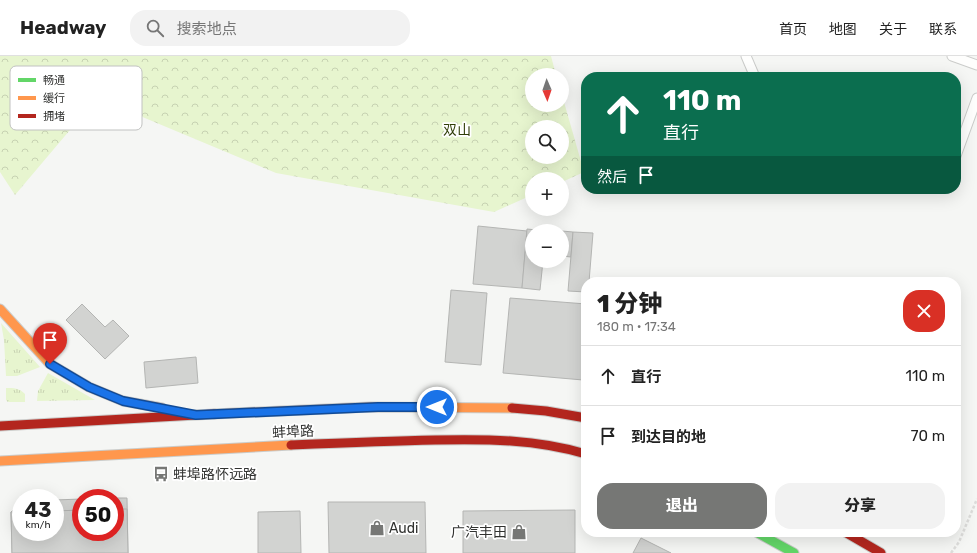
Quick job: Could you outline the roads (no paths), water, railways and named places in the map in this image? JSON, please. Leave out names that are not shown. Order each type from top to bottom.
[{"type":"main road","points":[[0,309],[50,364],[89,387],[123,401],[196,415]]},
{"type":"main road","name":"蚌埠路","points":[[0,426],[378,407],[504,407],[567,413],[581,417]]},
{"type":"main road","name":"蚌埠路","points":[[0,460],[374,441],[498,439],[559,446],[581,453]]},
{"type":"main road","points":[[765,537],[794,553]]},
{"type":"main road","points":[[854,537],[882,553]]},
{"type":"lane","points":[[746,56],[753,72]]},
{"type":"lane","points":[[952,56],[977,65]]},
{"type":"lane","points":[[961,142],[977,98]]},
{"type":"place","name":"蚌埠路怀远路","points":[[161,474]]},
{"type":"place","name":"Audi","points":[[377,528]]},
{"type":"place","name":"广汽丰田","points":[[519,532]]},
{"type":"park label","name":"双山","points":[[457,130]]}]
